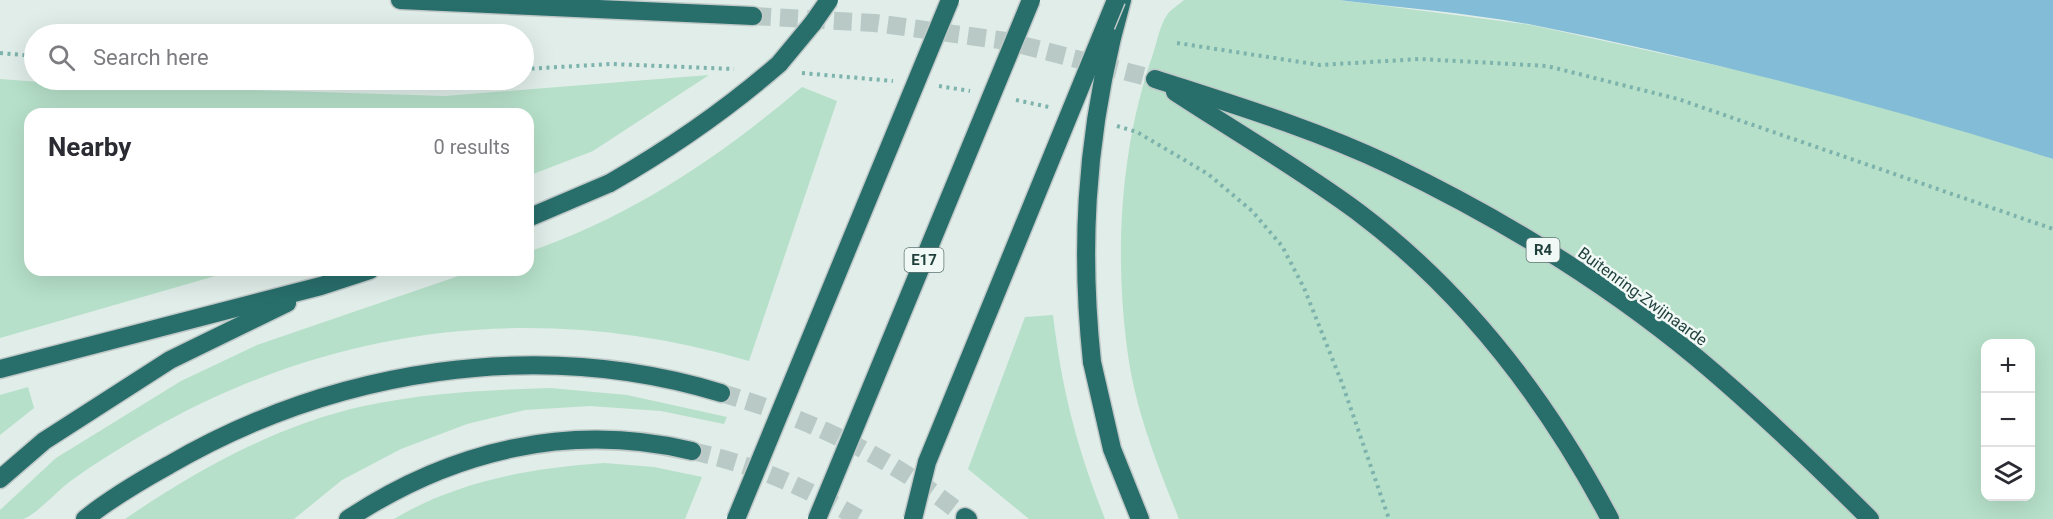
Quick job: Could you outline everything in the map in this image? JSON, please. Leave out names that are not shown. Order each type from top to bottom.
[{"type":"highway","points":[[400,0],[753,16]]},
{"type":"highway","points":[[534,215],[610,183],[675,145],[732,105],[778,64],[813,23],[829,0]]},
{"type":"highway","points":[[736,519],[950,0]]},
{"type":"highway","name":"E17","points":[[817,519],[1031,0]]},
{"type":"highway","points":[[913,519],[927,462],[1116,0]]},
{"type":"highway","points":[[1122,0],[1097,102],[1085,212],[1087,315],[1092,362],[1112,449],[1140,519]]},
{"type":"highway","name":"Buitenring-Zwijnaarde","points":[[1610,519],[1570,446],[1524,378],[1476,319],[1445,289],[1358,212],[1155,79],[1291,123],[1389,165],[1493,218],[1592,281],[1696,357],[1797,446],[1870,519]]},
{"type":"highway","points":[[0,369],[321,286],[351,276]]},
{"type":"highway","points":[[0,479],[44,441],[170,360],[321,286]]},
{"type":"highway","points":[[85,519],[145,478],[196,448],[261,418],[340,391],[409,376],[480,367],[551,366],[622,371],[692,384],[721,393]]},
{"type":"highway","points":[[348,519],[379,498],[429,473],[478,456],[521,446],[580,439],[652,441],[692,451]]},
{"type":"path","points":[[1177,43],[1320,65],[1420,59],[1547,66],[1678,99],[2053,230]]},
{"type":"path","points":[[0,53],[24,55]]},
{"type":"green space","points":[[1184,0],[1339,0],[1531,25],[1751,73],[1941,123],[2053,159],[2053,519],[1179,519],[1136,397],[1128,355],[1121,279],[1123,203],[1133,127],[1162,24],[1169,13]]},
{"type":"green space","points":[[709,75],[593,151],[534,174],[534,108],[24,108],[24,276],[215,276],[0,338],[0,79],[24,81],[24,90],[256,90],[445,96]]},
{"type":"green space","points":[[802,87],[837,101],[749,361],[671,342],[594,331],[517,328],[442,333],[366,346],[293,366],[220,395],[149,431],[110,454],[72,480],[28,517],[0,519],[0,510],[56,458],[181,381],[257,345],[458,276],[534,276],[534,250],[603,221],[673,183],[771,113]]},
{"type":"green space","points":[[1053,315],[1061,369],[1072,419],[1086,468],[1105,519],[1029,519],[968,469],[1025,317]]},
{"type":"green space","points":[[28,387],[34,408],[0,435],[0,395]]},
{"type":"green space","points":[[550,388],[627,395],[727,417],[724,424],[661,411],[590,406],[525,410],[467,424],[401,449],[342,480],[294,519],[125,519],[180,483],[239,451],[269,437],[332,414],[364,406],[433,395]]},
{"type":"green space","points":[[604,463],[654,467],[702,477],[685,519],[394,519],[418,506],[469,486],[522,473]]},
{"type":"water","points":[[1339,0],[2053,0],[2053,159],[1860,102],[1664,53],[1509,21]]},
{"type":"tunnel","points":[[753,16],[875,23],[1006,41],[1155,79]]},
{"type":"tunnel","points":[[721,393],[786,415],[849,442],[909,476],[965,517]]},
{"type":"tunnel","points":[[692,451],[737,463],[779,478],[860,519]]}]
